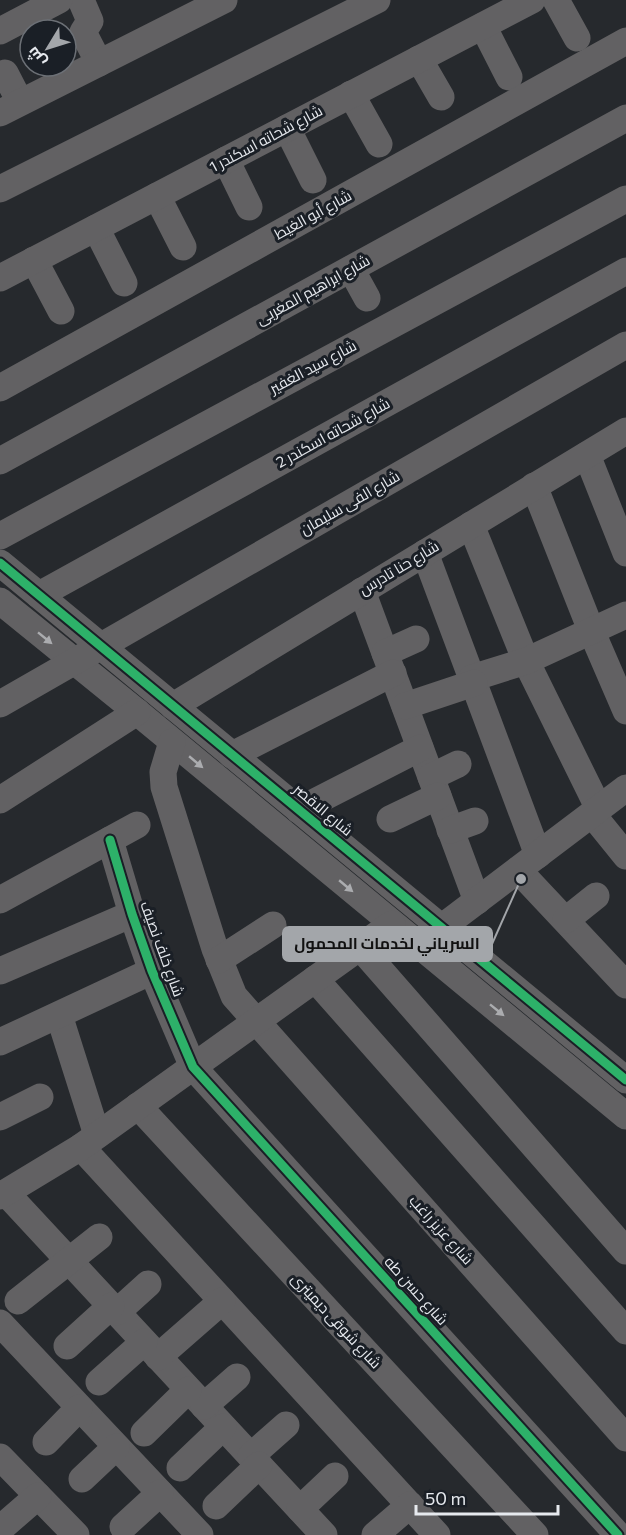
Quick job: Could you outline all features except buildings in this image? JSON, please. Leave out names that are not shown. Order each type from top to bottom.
[{"type":"street","points":[[0,31],[59,0]]},
{"type":"street","points":[[81,0],[90,21],[83,32],[99,63]]},
{"type":"street","points":[[5,73],[10,108],[224,0]]},
{"type":"street","points":[[0,189],[377,0]]},
{"type":"street","name":"شارع شحاته اسكندر 1","points":[[0,278],[532,0]]},
{"type":"street","points":[[556,0],[577,38]]},
{"type":"street","points":[[483,26],[509,77]]},
{"type":"street","name":"شارع أبو الغيط","points":[[0,388],[626,41]]},
{"type":"street","points":[[419,59],[441,98]]},
{"type":"street","points":[[351,94],[379,144]]},
{"type":"street","name":"شارع ابراهيم المغربى","points":[[0,461],[626,118]]},
{"type":"street","points":[[287,128],[313,180]]},
{"type":"street","points":[[225,160],[249,207]]},
{"type":"street","points":[[157,196],[183,247]]},
{"type":"street","name":"شارع سيد الغفير","points":[[0,536],[626,198]]},
{"type":"street","points":[[96,228],[124,283]]},
{"type":"street","points":[[34,260],[61,311]]},
{"type":"street","points":[[351,269],[367,298]]},
{"type":"street","name":"شارع شحاته اسكندر 2","points":[[39,595],[626,271]]},
{"type":"street","name":"شارع الفى سليمان","points":[[0,704],[626,345]]},
{"type":"street","name":"شارع حنا تادرس","points":[[173,706],[626,431]]},
{"type":"street","points":[[587,455],[626,553]]},
{"type":"street","points":[[534,486],[626,711]]},
{"type":"street","points":[[471,525],[526,660],[595,812],[626,856]]},
{"type":"street","points":[[425,553],[473,681],[528,862],[566,920],[622,972]]},
{"type":"street","name":"شارع الاقصر","points":[[0,563],[626,1080]]},
{"type":"street","points":[[362,591],[435,786],[463,825],[477,901]]},
{"type":"street","points":[[2,606],[137,712],[626,1116]]},
{"type":"street","points":[[405,706],[526,660],[626,615]]},
{"type":"street","points":[[232,754],[389,663],[416,639]]},
{"type":"street","points":[[0,800],[137,712]]},
{"type":"street","name":"شارع عزيز راغب","points":[[172,742],[163,772],[164,787],[219,960],[234,996],[626,1438]]},
{"type":"street","points":[[299,810],[420,748]]},
{"type":"street","points":[[390,819],[435,786],[458,764]]},
{"type":"street","points":[[441,928],[626,788]]},
{"type":"street","points":[[0,900],[137,825]]},
{"type":"street","name":"شارع خلف نصيف","points":[[110,840],[152,971],[193,1067]]},
{"type":"street","points":[[566,920],[596,896]]},
{"type":"street","points":[[0,971],[132,914]]},
{"type":"street","points":[[324,1535],[69,1261],[3,1195],[89,1141],[392,924]]},
{"type":"street","points":[[219,960],[273,925]]},
{"type":"street","points":[[360,947],[626,1251]]},
{"type":"street","points":[[0,1042],[152,971]]},
{"type":"street","points":[[315,979],[626,1331]]},
{"type":"street","points":[[59,1015],[89,1141],[222,1301],[437,1535]]},
{"type":"street","name":"شارع حسن طه","points":[[193,1067],[618,1535]]},
{"type":"street","points":[[0,1117],[40,1097]]},
{"type":"street","name":"شارع شوقى ديميترى","points":[[138,1106],[535,1535]]},
{"type":"street","points":[[18,1301],[99,1237]]},
{"type":"street","points":[[67,1346],[148,1284]]},
{"type":"street","points":[[99,1382],[222,1301]]},
{"type":"street","points":[[3,1334],[80,1408],[199,1535]]},
{"type":"street","points":[[144,1433],[196,1398],[237,1377]]},
{"type":"street","points":[[46,1442],[80,1408]]},
{"type":"street","points":[[216,1506],[286,1425]]},
{"type":"street","points":[[180,1468],[223,1427]]},
{"type":"street","points":[[82,1479],[116,1447]]},
{"type":"street","points":[[0,1456],[76,1535]]},
{"type":"street","points":[[300,1509],[335,1476]]},
{"type":"street","points":[[123,1527],[160,1493]]},
{"type":"street","points":[[0,1529],[38,1496]]},
{"type":"street","points":[[375,1535],[410,1505]]},
{"type":"cycle path","points":[[0,563],[626,1080]]},
{"type":"cycle path","points":[[110,840],[152,971],[193,1067],[618,1535]]},
{"type":"place","name":"السرياني لخدمات المحمول","points":[[521,879]]}]
